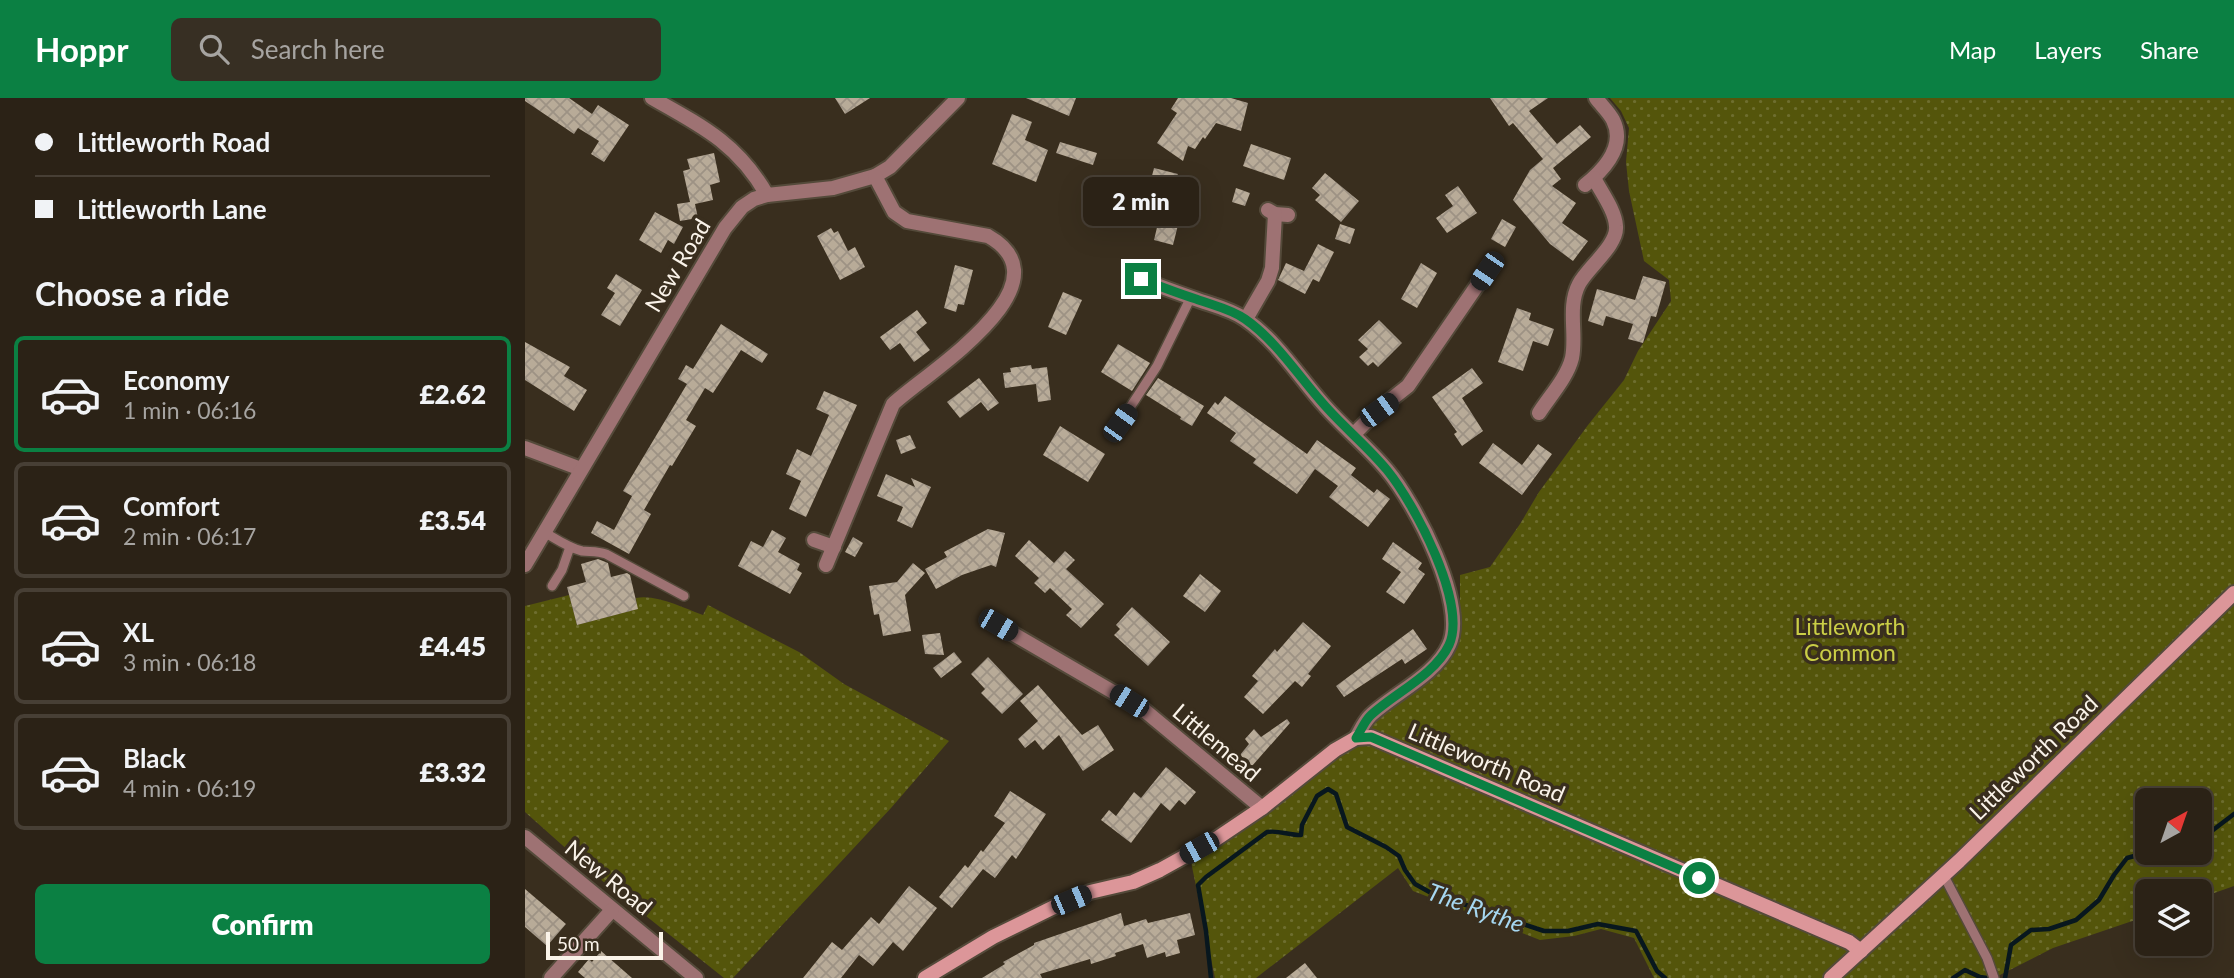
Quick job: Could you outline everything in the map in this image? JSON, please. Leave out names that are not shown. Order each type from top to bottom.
[{"type":"street","points":[[652,98],[722,140],[751,170],[767,195]]},
{"type":"street","name":"New Road","points":[[525,565],[725,228],[742,207],[767,195],[834,188],[875,176],[890,167],[958,98]]},
{"type":"street","points":[[1539,413],[1566,372],[1571,359],[1573,300],[1579,283],[1615,238],[1617,228],[1614,218],[1589,181],[1610,159],[1618,140],[1613,120],[1596,98]]},
{"type":"street","points":[[826,565],[893,404],[964,346],[996,315],[1010,293],[1014,277],[1014,265],[1007,249],[997,241],[988,236],[907,221],[894,212],[875,176]]},
{"type":"street","points":[[1246,319],[1268,281],[1272,268],[1277,213]]},
{"type":"street","points":[[1354,434],[1408,386],[1487,271]]},
{"type":"street","points":[[925,978],[993,937],[1052,908],[1090,892],[1133,882],[1216,839],[1262,808],[1335,750],[1356,738],[1368,719],[1433,667],[1449,646],[1454,626],[1441,570],[1419,518],[1389,471],[1330,412],[1272,344],[1246,319],[1141,279]]},
{"type":"street","points":[[525,448],[581,468]]},
{"type":"street","points":[[814,540],[834,547]]},
{"type":"street","name":"Littleworth Road","points":[[1831,978],[1944,876],[2234,593]]},
{"type":"street","name":"Littlemead","points":[[998,625],[1144,710],[1262,808]]},
{"type":"street","name":"Littleworth Road","points":[[1356,738],[1371,737],[1383,742],[1837,937],[1861,951]]},
{"type":"street","name":"New Road","points":[[525,837],[696,978]]},
{"type":"street","points":[[551,978],[612,910]]},
{"type":"lane","points":[[1120,423],[1157,366],[1191,298]]},
{"type":"lane","points":[[544,532],[570,547],[606,554],[684,596]]},
{"type":"lane","points":[[552,586],[562,570],[570,547]]},
{"type":"lane","points":[[1944,876],[1993,974]]},
{"type":"green space","name":"Littleworth Common","points":[[1610,98],[2234,98],[2234,886],[2212,894],[2212,879],[2135,879],[2135,920],[2053,948],[1994,978],[1654,978],[1634,938],[1601,929],[1540,940],[1413,891],[1398,868],[1256,978],[1215,978],[1190,857],[1335,750],[1449,646],[1460,605],[1460,575],[1490,567],[1539,492],[1624,380],[1638,351],[1671,301],[1669,280],[1644,261],[1629,191],[1626,162],[1629,128],[1621,111]]},
{"type":"green space","points":[[569,595],[577,625],[637,609],[636,598],[661,600],[703,615],[708,605],[799,652],[844,684],[949,741],[891,808],[733,978],[724,978],[607,885],[525,812],[525,606]]},
{"type":"building","points":[[525,98],[569,98],[592,114],[598,105],[629,125],[604,162],[591,154],[599,141],[578,128],[574,134],[525,101]]},
{"type":"building","points":[[835,98],[870,98],[845,114]]},
{"type":"building","points":[[1026,98],[1076,98],[1069,116]]},
{"type":"building","points":[[1178,98],[1231,98],[1248,103],[1241,131],[1216,123],[1195,149],[1188,146],[1183,161],[1157,143],[1177,113],[1171,109]]},
{"type":"building","points":[[1490,98],[1548,98],[1529,111],[1557,144],[1580,125],[1591,137],[1553,168],[1561,179],[1552,186],[1576,203],[1562,223],[1588,241],[1573,261],[1550,244],[1513,200],[1530,170],[1543,159],[1513,123],[1509,126]]},
{"type":"building","points":[[1012,114],[1032,122],[1025,140],[1048,150],[1036,182],[992,164]]},
{"type":"building","points":[[1060,142],[1097,153],[1093,165],[1056,153]]},
{"type":"building","points":[[1251,144],[1291,158],[1284,180],[1243,166]]},
{"type":"building","points":[[714,153],[720,182],[710,185],[713,200],[695,204],[698,218],[680,221],[677,204],[690,202],[683,171],[690,169],[687,159]]},
{"type":"building","points":[[1154,168],[1178,174],[1176,177],[1186,180],[1180,200],[1184,201],[1173,245],[1154,240],[1159,219],[1135,213],[1138,201],[1145,203]]},
{"type":"building","points":[[1325,173],[1359,201],[1341,222],[1315,200],[1320,195],[1312,188]]},
{"type":"building","points":[[1458,186],[1477,213],[1447,233],[1436,218],[1453,206],[1445,195]]},
{"type":"building","points":[[1236,188],[1250,193],[1245,206],[1232,202]]},
{"type":"building","points":[[655,212],[683,227],[674,244],[668,240],[661,253],[639,240]]},
{"type":"building","points":[[1502,219],[1516,227],[1505,247],[1491,239]]},
{"type":"building","points":[[1340,224],[1355,229],[1350,244],[1335,239]]},
{"type":"building","points":[[831,228],[834,233],[838,231],[848,251],[855,247],[865,267],[840,280],[817,236]]},
{"type":"building","points":[[1318,244],[1334,252],[1319,282],[1313,279],[1305,294],[1278,280],[1286,263],[1304,271]]},
{"type":"building","points":[[1421,263],[1437,273],[1417,308],[1401,299]]},
{"type":"building","points":[[955,265],[973,270],[964,305],[958,304],[956,312],[944,308]]},
{"type":"building","points":[[616,274],[642,290],[620,326],[601,315],[615,293],[607,288]]},
{"type":"building","points":[[1643,276],[1666,282],[1656,317],[1651,316],[1643,343],[1628,339],[1633,324],[1606,316],[1603,326],[1588,321],[1597,289],[1635,300]]},
{"type":"building","points":[[1063,292],[1082,300],[1066,335],[1048,327]]},
{"type":"building","points":[[1517,308],[1531,313],[1529,320],[1554,329],[1548,346],[1533,341],[1523,371],[1498,362]]},
{"type":"building","points":[[917,310],[927,323],[916,332],[930,350],[914,362],[900,343],[890,350],[880,337]]},
{"type":"building","points":[[1379,320],[1402,343],[1378,367],[1373,362],[1368,366],[1359,357],[1368,349],[1358,340]]},
{"type":"building","points":[[721,324],[768,354],[762,363],[741,350],[713,393],[705,388],[686,420],[696,426],[644,510],[651,514],[629,554],[591,533],[597,521],[614,530],[632,496],[623,491],[687,384],[678,379],[686,365],[693,369]]},
{"type":"building","points":[[525,342],[570,367],[564,376],[587,390],[574,411],[525,380]]},
{"type":"building","points":[[1118,344],[1150,363],[1132,391],[1101,372]]},
{"type":"building","points":[[1031,365],[1032,369],[1047,367],[1051,400],[1038,402],[1036,384],[1005,388],[1003,373],[1011,372],[1010,368]]},
{"type":"building","points":[[1472,368],[1483,383],[1462,398],[1483,431],[1462,446],[1454,434],[1457,432],[1432,397]]},
{"type":"building","points":[[979,378],[999,403],[988,411],[981,402],[960,418],[947,402]]},
{"type":"building","points":[[1158,378],[1204,406],[1192,426],[1146,395]]},
{"type":"building","points":[[824,391],[857,405],[806,517],[789,509],[801,481],[786,474],[797,449],[811,456],[829,415],[816,409]]},
{"type":"building","points":[[1225,396],[1307,454],[1317,440],[1356,468],[1351,475],[1374,493],[1377,489],[1390,499],[1368,527],[1329,497],[1338,486],[1315,469],[1297,494],[1253,463],[1256,459],[1230,441],[1236,433],[1207,413],[1215,402],[1218,405]]},
{"type":"building","points":[[1060,426],[1105,454],[1088,482],[1043,455]]},
{"type":"building","points":[[910,435],[916,448],[901,454],[896,440]]},
{"type":"building","points":[[1493,443],[1522,465],[1538,444],[1552,454],[1522,495],[1479,463]]},
{"type":"building","points":[[886,474],[915,487],[911,478],[931,487],[912,528],[897,521],[903,507],[877,496]]},
{"type":"building","points":[[988,529],[1005,533],[996,567],[991,565],[962,575],[936,589],[925,569],[947,557],[944,552]]},
{"type":"building","points":[[772,530],[786,538],[778,552],[800,564],[797,570],[802,573],[790,594],[738,566],[751,541],[763,547]]},
{"type":"building","points":[[853,537],[863,543],[855,557],[845,552]]},
{"type":"building","points":[[1029,540],[1054,563],[1065,551],[1075,560],[1066,569],[1104,604],[1081,628],[1066,615],[1072,609],[1050,588],[1045,593],[1034,583],[1039,578],[1015,556]]},
{"type":"building","points":[[1393,542],[1422,563],[1418,569],[1425,574],[1404,604],[1386,592],[1401,572],[1382,559]]},
{"type":"building","points":[[598,559],[608,563],[611,577],[627,573],[630,575],[638,609],[577,625],[567,587],[586,582],[581,564]]},
{"type":"building","points":[[913,563],[925,573],[905,595],[911,631],[883,636],[879,614],[874,615],[869,586],[897,582]]},
{"type":"building","points":[[1200,574],[1221,591],[1205,612],[1183,596]]},
{"type":"building","points":[[1132,607],[1170,642],[1148,666],[1114,635],[1120,629],[1116,625]]},
{"type":"building","points":[[1303,622],[1331,646],[1308,674],[1311,676],[1302,687],[1295,681],[1263,714],[1244,697],[1258,681],[1252,676]]},
{"type":"building","points":[[1413,629],[1427,649],[1405,664],[1402,659],[1344,697],[1336,686]]},
{"type":"building","points":[[940,633],[944,655],[925,654],[922,635]]},
{"type":"building","points":[[954,652],[962,662],[941,678],[933,668]]},
{"type":"building","points":[[988,657],[1023,694],[1002,714],[981,693],[985,689],[971,674]]},
{"type":"building","points":[[1038,685],[1082,735],[1098,725],[1114,750],[1083,771],[1059,735],[1043,750],[1035,740],[1025,748],[1018,739],[1038,721],[1020,701]]},
{"type":"building","points":[[1287,719],[1290,723],[1252,766],[1240,755],[1249,744],[1245,739],[1254,729],[1261,737]]},
{"type":"building","points":[[1166,767],[1196,792],[1185,805],[1179,800],[1170,811],[1161,803],[1131,843],[1101,820],[1109,810],[1116,816],[1134,792],[1141,798]]},
{"type":"building","points":[[1010,791],[1046,814],[1016,859],[1012,855],[995,878],[983,869],[952,908],[939,897],[965,865],[968,868],[981,850],[983,852],[1005,823],[994,816]]},
{"type":"building","points":[[909,886],[937,908],[903,951],[893,942],[873,966],[859,955],[841,978],[803,978],[832,942],[842,950],[871,917],[879,924]]},
{"type":"building","points":[[525,889],[566,924],[547,946],[525,927]]},
{"type":"building","points":[[1121,913],[1124,926],[1146,919],[1148,923],[1190,913],[1195,935],[1177,940],[1180,953],[1166,957],[1165,952],[1147,958],[1143,944],[1091,964],[1090,959],[1040,974],[1042,978],[982,978],[1034,943]]},
{"type":"building","points":[[601,951],[632,978],[585,978],[578,972],[589,959],[592,962]]},
{"type":"building","points":[[1305,963],[1317,978],[1286,978]]},
{"type":"waterway","name":"The Rythe","points":[[1211,978],[1198,885],[1267,832],[1301,835],[1302,825],[1317,796],[1328,789],[1336,794],[1347,827],[1399,856],[1415,884],[1433,894],[1544,931],[1568,931],[1598,924],[1636,931],[1657,971],[1665,978]]},
{"type":"waterway","name":"The Rythe","points":[[2212,831],[2234,814]]},
{"type":"waterway","name":"The Rythe","points":[[2005,978],[2011,945],[2031,930],[2049,929],[2076,920],[2099,900],[2127,858],[2135,856]]},
{"type":"waterway","name":"The Rythe","points":[[1953,978],[1965,970],[1987,978]]},
{"type":"route","points":[[1141,279],[1246,319],[1295,369],[1330,412],[1389,471],[1419,518],[1441,570],[1452,610],[1454,626],[1449,646],[1433,667],[1368,719],[1356,738],[1371,737],[1699,878]]}]
